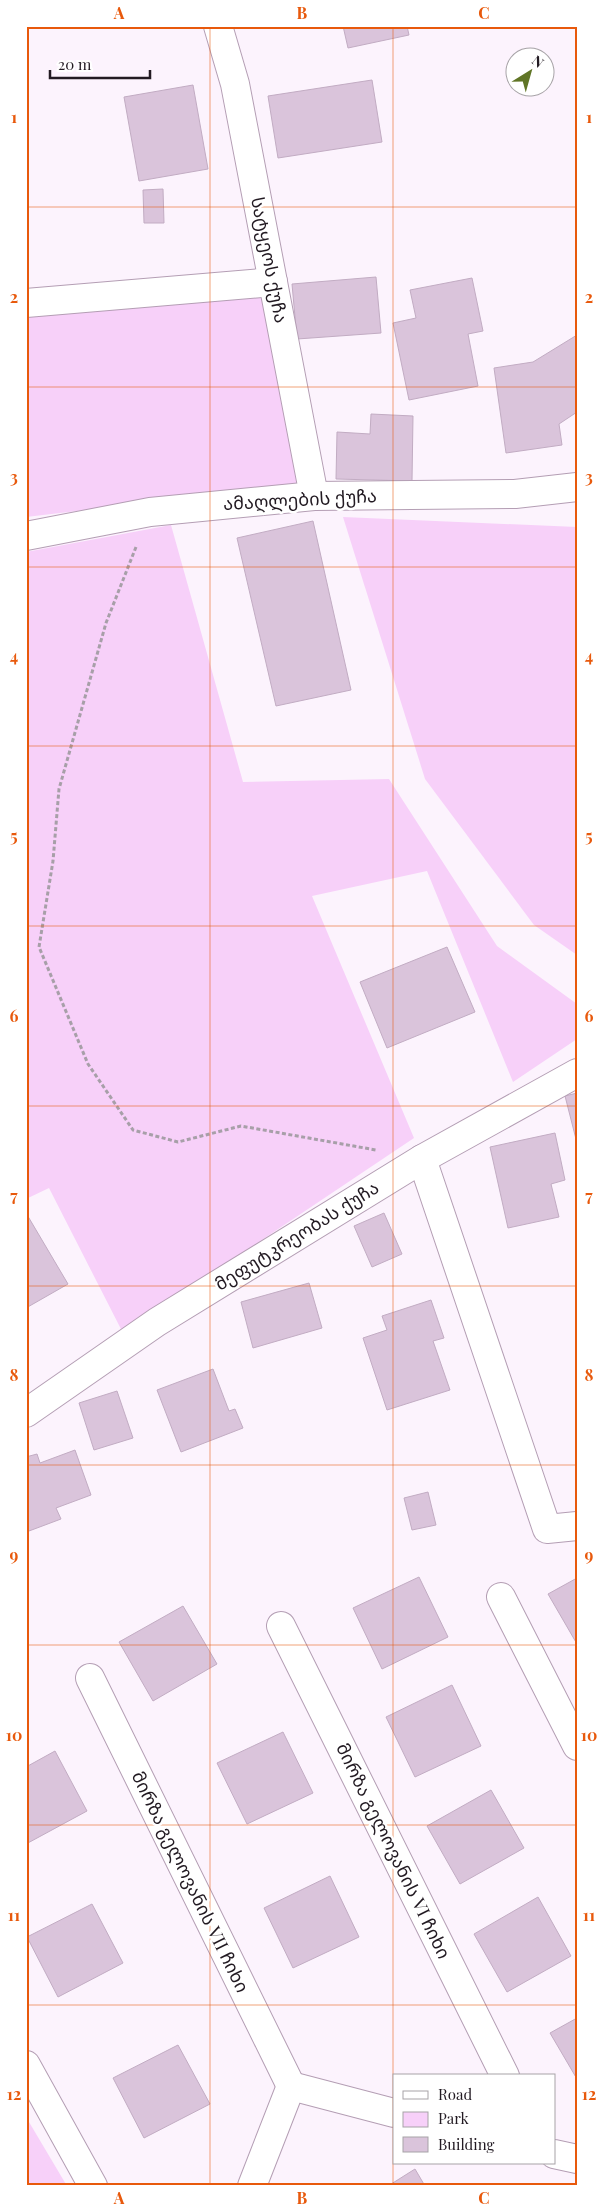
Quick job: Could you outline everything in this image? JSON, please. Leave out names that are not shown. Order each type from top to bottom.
[{"type":"street","name":"სატყეოს ქუჩა","points":[[218,26],[235,84],[314,496]]},
{"type":"street","points":[[26,303],[273,282]]},
{"type":"street","name":"ამაღლების ქუჩა","points":[[26,536],[150,512],[314,496],[515,494],[577,487]]},
{"type":"street","name":"მეფუტკრეობას ქუჩა","points":[[26,1413],[157,1322],[422,1159],[577,1073]]},
{"type":"street","points":[[422,1159],[547,1529],[577,1526]]},
{"type":"street","points":[[501,1597],[577,1746]]},
{"type":"street","name":"მირზა გელოვანის VI ჩიხი","points":[[281,1626],[504,2074]]},
{"type":"street","name":"მირზა გელოვანის VII ჩიხი","points":[[90,1678],[290,2086]]},
{"type":"street","points":[[26,2065],[93,2186]]},
{"type":"street","points":[[252,2186],[290,2086],[393,2113]]},
{"type":"street","points":[[556,2154],[577,2159]]},
{"type":"path","points":[[150,512],[106,623],[59,789],[53,861],[40,947],[88,1064],[133,1130],[178,1142],[241,1126],[338,1142],[422,1159]]},
{"type":"green space","points":[[266,293],[299,485],[26,517],[26,312]]},
{"type":"green space","points":[[343,517],[577,527],[577,955],[534,925],[425,779]]},
{"type":"green space","points":[[171,525],[243,782],[389,779],[497,946],[577,1004],[577,1039],[513,1082],[427,871],[312,896],[414,1138],[123,1333],[49,1188],[26,1199],[26,552]]},
{"type":"green space","points":[[26,2117],[67,2186],[26,2186]]},
{"type":"building","points":[[343,26],[407,26],[409,35],[348,48]]},
{"type":"building","points":[[372,80],[382,142],[278,158],[268,96]]},
{"type":"building","points":[[193,85],[208,169],[139,181],[124,97]]},
{"type":"building","points":[[163,189],[164,223],[144,223],[143,190]]},
{"type":"building","points":[[376,277],[381,333],[297,339],[292,284]]},
{"type":"building","points":[[472,278],[483,331],[468,334],[478,386],[409,400],[393,323],[416,318],[410,290]]},
{"type":"building","points":[[577,335],[577,412],[559,424],[562,445],[506,453],[494,368],[533,362]]},
{"type":"building","points":[[371,414],[413,416],[412,481],[336,479],[337,432],[370,434]]},
{"type":"building","points":[[313,521],[351,690],[276,706],[237,538]]},
{"type":"building","points":[[447,947],[475,1012],[387,1048],[360,982]]},
{"type":"building","points":[[577,1093],[577,1143],[565,1096]]},
{"type":"building","points":[[555,1133],[565,1180],[551,1184],[559,1217],[508,1228],[490,1147]]},
{"type":"building","points":[[26,1213],[68,1284],[26,1308]]},
{"type":"building","points":[[384,1213],[402,1254],[372,1267],[354,1226]]},
{"type":"building","points":[[309,1283],[322,1328],[253,1348],[241,1302]]},
{"type":"building","points":[[431,1300],[444,1338],[433,1341],[450,1390],[387,1410],[363,1338],[387,1330],[382,1316]]},
{"type":"building","points":[[213,1369],[229,1411],[235,1409],[243,1428],[181,1452],[157,1390]]},
{"type":"building","points":[[117,1391],[133,1438],[94,1450],[79,1403]]},
{"type":"building","points":[[75,1450],[91,1495],[56,1508],[61,1519],[29,1531],[26,1524],[26,1457],[37,1454],[40,1463]]},
{"type":"building","points":[[428,1492],[436,1525],[412,1530],[404,1498]]},
{"type":"building","points":[[419,1577],[448,1637],[382,1669],[353,1608]]},
{"type":"building","points":[[577,1578],[577,1644],[548,1594]]},
{"type":"building","points":[[183,1606],[217,1664],[153,1701],[119,1642]]},
{"type":"building","points":[[452,1685],[481,1746],[415,1777],[386,1717]]},
{"type":"building","points":[[283,1732],[313,1793],[247,1824],[217,1763]]},
{"type":"building","points":[[55,1751],[87,1811],[26,1844],[26,1767]]},
{"type":"building","points":[[491,1790],[524,1848],[460,1884],[427,1826]]},
{"type":"building","points":[[330,1876],[359,1937],[293,1968],[264,1908]]},
{"type":"building","points":[[538,1897],[571,1956],[507,1992],[474,1934]]},
{"type":"building","points":[[92,1904],[123,1963],[58,1997],[27,1937]]},
{"type":"building","points":[[577,2018],[577,2079],[550,2033]]},
{"type":"building","points":[[178,2045],[210,2104],[144,2138],[113,2078]]},
{"type":"building","points":[[415,2169],[425,2186],[388,2186]]}]
